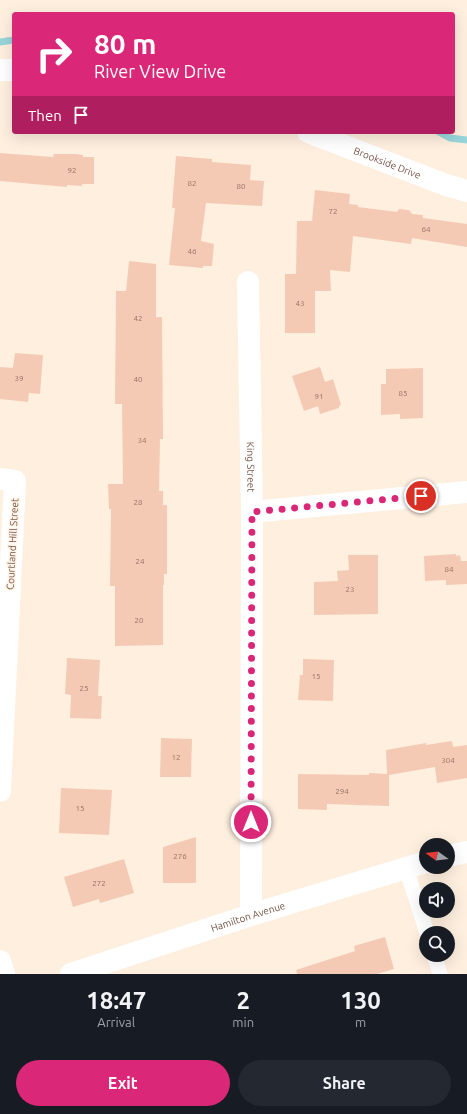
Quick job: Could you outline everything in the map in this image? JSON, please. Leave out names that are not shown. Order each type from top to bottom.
[{"type":"street","points":[[0,70],[12,70]]},
{"type":"street","name":"Brookside Drive","points":[[313,134],[467,192]]},
{"type":"street","name":"King Street","points":[[248,282],[252,512],[251,915]]},
{"type":"street","name":"Courtland Hill Street","points":[[0,479],[15,481],[0,791]]},
{"type":"street","points":[[252,512],[467,492]]},
{"type":"street","points":[[455,855],[467,852]]},
{"type":"street","name":"Hamilton Avenue","points":[[71,974],[251,915],[416,865]]},
{"type":"street","points":[[0,962],[4,974]]},
{"type":"lane","points":[[416,865],[426,926]]},
{"type":"lane","points":[[436,962],[440,974]]},
{"type":"building","points":[[0,153],[53,157],[54,154],[76,154],[83,155],[83,157],[94,157],[94,184],[82,184],[82,186],[67,185],[67,187],[0,181]]},
{"type":"building","points":[[176,156],[212,159],[212,162],[251,165],[250,180],[264,181],[262,206],[206,203],[201,241],[214,244],[212,266],[203,266],[203,268],[169,265],[175,208],[172,208]]},
{"type":"building","points":[[315,190],[350,194],[349,204],[358,205],[358,207],[397,212],[399,209],[409,210],[412,214],[423,215],[423,218],[467,224],[467,247],[412,238],[411,244],[353,236],[350,272],[330,270],[331,291],[315,291],[315,333],[285,333],[285,274],[296,274],[297,221],[312,221]]},
{"type":"building","points":[[129,261],[156,264],[156,317],[162,317],[163,439],[160,439],[159,491],[163,491],[163,505],[167,505],[167,574],[164,574],[163,585],[163,645],[115,646],[115,586],[110,586],[111,509],[109,509],[108,484],[123,484],[122,404],[115,404],[116,291],[126,291]]},
{"type":"building","points":[[15,353],[43,355],[40,394],[29,393],[28,402],[0,399],[0,367],[13,368]]},
{"type":"building","points":[[320,367],[325,382],[333,379],[341,405],[339,408],[320,414],[318,406],[304,411],[292,376]]},
{"type":"building","points":[[423,368],[423,418],[400,419],[400,414],[381,415],[381,384],[386,384],[386,369]]},
{"type":"building","points":[[456,554],[456,556],[460,555],[461,561],[467,561],[467,584],[446,585],[446,580],[425,581],[424,556]]},
{"type":"building","points":[[348,555],[378,555],[378,614],[314,615],[314,582],[338,581],[337,571],[349,570]]},
{"type":"building","points":[[67,658],[100,660],[98,696],[102,696],[101,719],[70,718],[71,695],[65,694]]},
{"type":"building","points":[[303,659],[334,660],[333,701],[298,700],[300,675],[303,675]]},
{"type":"building","points":[[161,738],[192,739],[191,777],[160,777]]},
{"type":"building","points":[[452,741],[453,747],[467,745],[467,778],[437,783],[435,767],[389,775],[389,806],[327,804],[327,810],[298,809],[298,774],[387,774],[386,750],[426,743],[426,745]]},
{"type":"building","points":[[61,788],[112,790],[109,835],[59,833]]},
{"type":"building","points":[[196,837],[196,883],[163,883],[163,847]]},
{"type":"building","points":[[124,859],[134,893],[100,903],[99,899],[73,907],[64,877]]},
{"type":"building","points":[[385,937],[394,969],[377,974],[297,974],[296,970],[355,951],[354,946]]},
{"type":"waterway","points":[[0,42],[12,40]]},
{"type":"waterway","points":[[443,134],[450,138],[467,140]]},
{"type":"route","points":[[251,822],[252,512],[421,496]]}]
